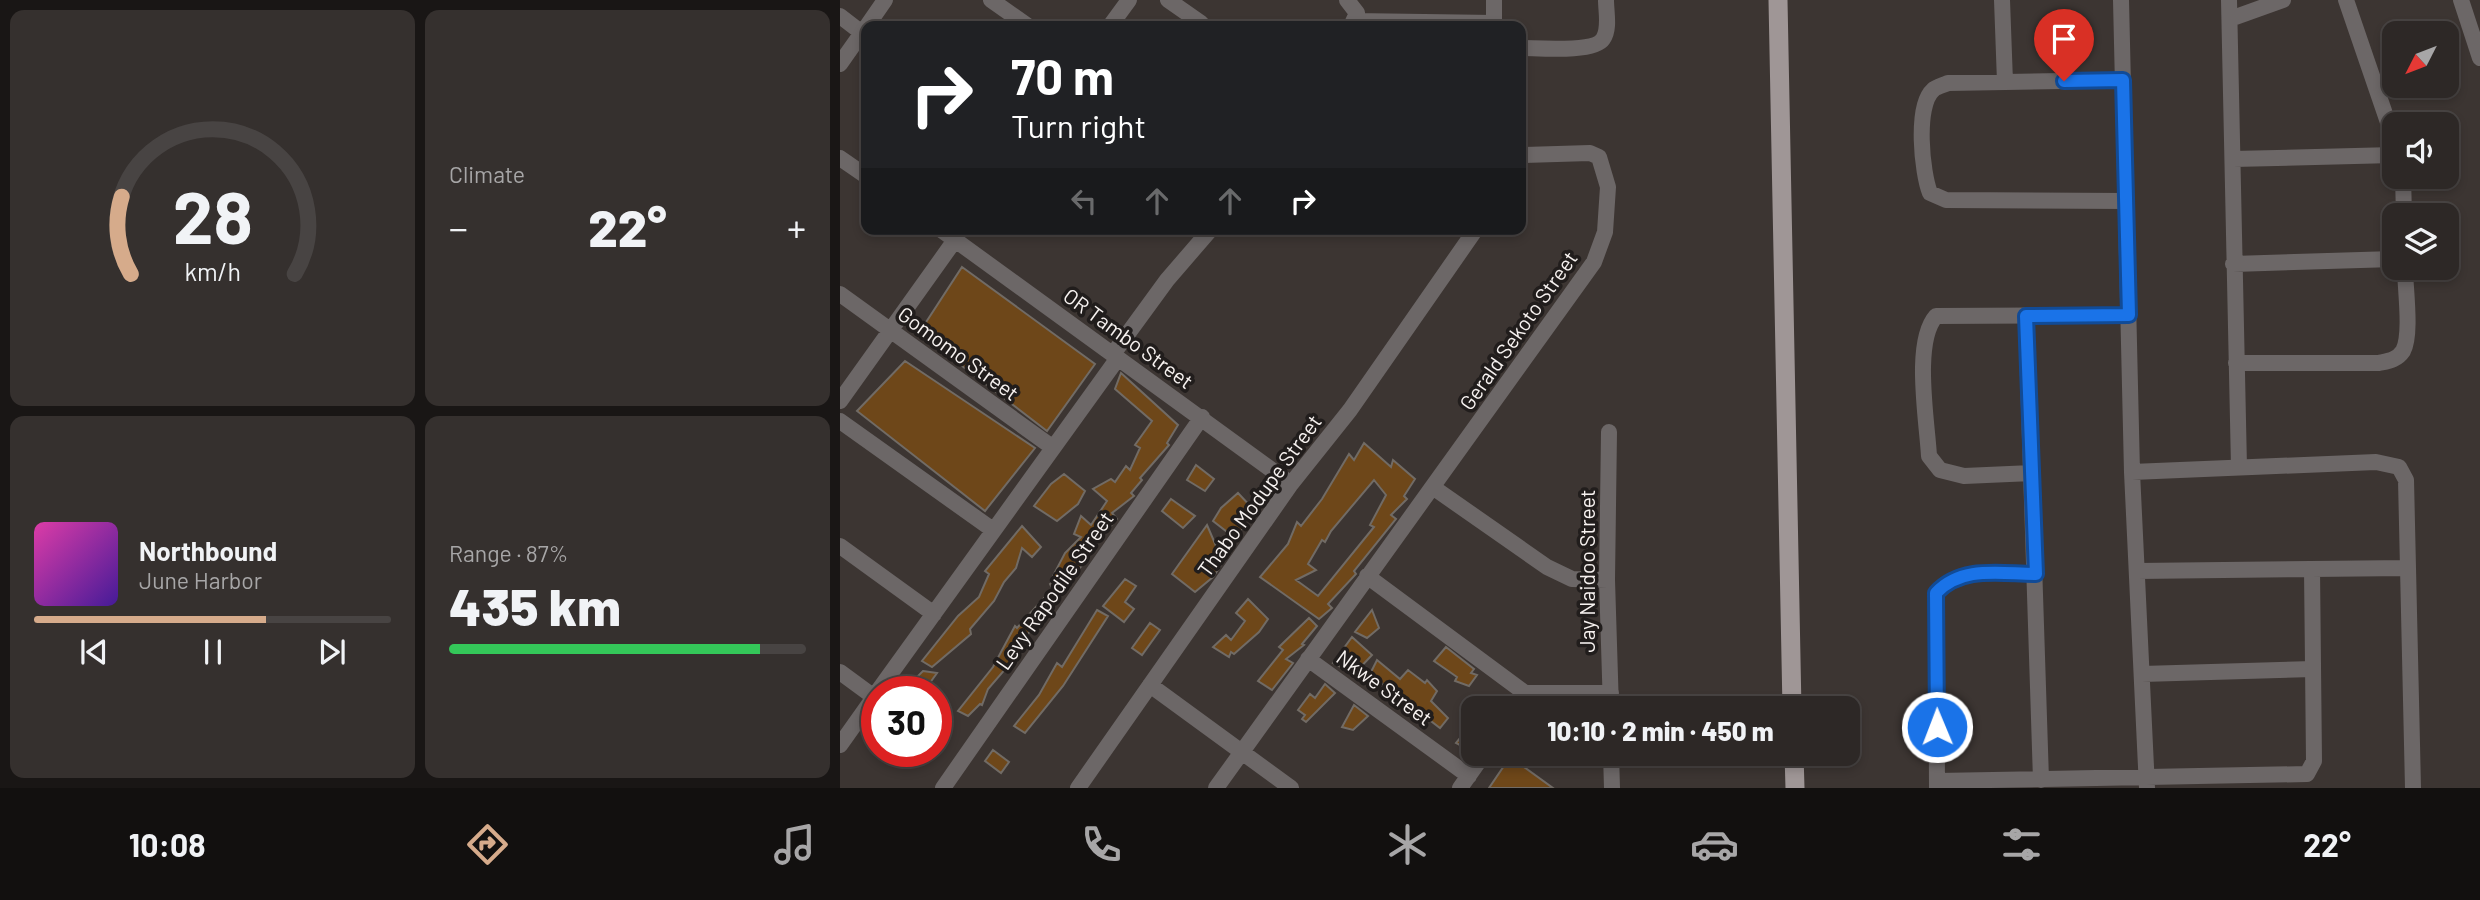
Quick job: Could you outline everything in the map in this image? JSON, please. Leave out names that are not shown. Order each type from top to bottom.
[{"type":"main road","points":[[1778,0],[1793,696]]},
{"type":"main road","points":[[1794,766],[1795,788]]},
{"type":"street","points":[[871,21],[885,0]]},
{"type":"street","points":[[991,0],[1021,21]]},
{"type":"street","points":[[1114,21],[1129,0]]},
{"type":"street","points":[[1168,0],[1198,21]]},
{"type":"street","points":[[1347,0],[1356,10],[1353,21]]},
{"type":"street","points":[[1494,0],[1494,21]]},
{"type":"street","points":[[1526,48],[1594,46],[1604,39],[1607,30],[1606,0]]},
{"type":"street","points":[[2003,0],[2005,82]]},
{"type":"street","points":[[2121,0],[2132,472],[2147,783]]},
{"type":"street","points":[[2229,0],[2239,467]]},
{"type":"street","points":[[2230,19],[2283,0]]},
{"type":"street","points":[[2346,0],[2384,112]]},
{"type":"street","points":[[2461,0],[2480,58]]},
{"type":"street","points":[[840,16],[861,27]]},
{"type":"street","points":[[840,64],[861,35]]},
{"type":"street","points":[[2123,80],[1948,83],[1933,90],[1923,106],[1924,177],[1930,194],[1946,200],[2126,201]]},
{"type":"street","name":"Gerald Sekoto Street","points":[[1216,788],[1367,576],[1434,488],[1601,250],[1608,187],[1599,157],[1590,153],[1526,155]]},
{"type":"street","points":[[2233,159],[2382,155]]},
{"type":"street","points":[[840,158],[861,173]]},
{"type":"street","name":"OR Tambo Street","points":[[948,235],[1291,484]]},
{"type":"street","points":[[890,676],[1167,280],[1206,235]]},
{"type":"street","name":"Thabo Modupe Street","points":[[1078,788],[1291,484],[1350,410],[1472,235]]},
{"type":"street","points":[[840,401],[955,240]]},
{"type":"street","points":[[2234,264],[2382,259]]},
{"type":"street","points":[[2236,363],[2379,363],[2394,360],[2403,351],[2406,337],[2405,280]]},
{"type":"street","name":"Gomomo Street","points":[[840,294],[1052,447]]},
{"type":"street","points":[[2032,473],[1964,476],[1940,470],[1929,456],[1924,346],[1928,326],[1936,316],[2129,315]]},
{"type":"street","points":[[2026,316],[2041,780]]},
{"type":"street","name":"Levy Rapodile Street","points":[[943,788],[1202,417]]},
{"type":"street","points":[[840,421],[993,530]]},
{"type":"street","name":"Jay Naidoo Street","points":[[1609,432],[1607,580],[1611,696]]},
{"type":"street","points":[[2132,472],[2376,462],[2399,467],[2406,480],[2413,788]]},
{"type":"street","points":[[1434,488],[1547,567],[1572,579],[1607,580]]},
{"type":"street","points":[[840,546],[934,614]]},
{"type":"street","points":[[2137,571],[2408,568]]},
{"type":"street","points":[[2036,574],[1970,573],[1948,580],[1936,593],[1937,785],[2041,780],[2147,783],[2307,774],[2314,761],[2312,569]]},
{"type":"street","points":[[1367,576],[1525,693],[1557,696]]},
{"type":"street","name":"Nkwe Street","points":[[1308,659],[1465,782]]},
{"type":"street","points":[[2142,674],[2313,669]]},
{"type":"street","points":[[840,672],[861,684]]},
{"type":"street","points":[[1150,685],[1291,788]]},
{"type":"street","points":[[840,745],[861,716]]},
{"type":"street","points":[[1465,782],[1476,766]]},
{"type":"street","points":[[1611,766],[1612,788]]},
{"type":"building","points":[[962,267],[1095,364],[1047,431],[919,333]]},
{"type":"building","points":[[905,361],[1035,448],[985,511],[857,411]]},
{"type":"building","points":[[1121,373],[1178,425],[1167,443],[1169,445],[1140,478],[1142,480],[1131,493],[1134,496],[1112,513],[1117,519],[1089,550],[1091,552],[1068,585],[1058,593],[1053,605],[1033,630],[1031,628],[1019,653],[988,689],[982,705],[968,716],[958,711],[993,667],[1015,626],[1017,628],[1044,598],[1054,592],[1050,584],[1056,579],[1053,576],[1065,553],[1081,537],[1074,534],[1081,516],[1091,525],[1107,501],[1093,489],[1111,479],[1115,482],[1126,466],[1130,470],[1140,448],[1135,445],[1152,421],[1115,389]]},
{"type":"building","points":[[1364,443],[1391,467],[1393,460],[1415,479],[1404,496],[1407,499],[1391,515],[1396,519],[1354,571],[1356,574],[1328,604],[1332,608],[1319,619],[1260,577],[1288,544],[1297,522],[1301,526],[1322,499],[1349,454],[1354,460]],"holes":[[[1374,480],[1386,495],[1370,525],[1374,527],[1318,596],[1296,580],[1316,570],[1308,564],[1322,540],[1325,542],[1331,531]]]},
{"type":"building","points":[[1196,465],[1214,479],[1205,491],[1187,480]]},
{"type":"building","points":[[1064,474],[1085,491],[1078,504],[1057,521],[1034,506],[1051,484]]},
{"type":"building","points":[[1238,493],[1254,510],[1241,524],[1244,526],[1235,538],[1213,521],[1221,508]]},
{"type":"building","points":[[1171,499],[1195,516],[1183,528],[1162,511]]},
{"type":"building","points":[[1207,525],[1223,562],[1213,577],[1195,592],[1172,574]]},
{"type":"building","points":[[1022,526],[1041,547],[1032,557],[1022,548],[1016,568],[1004,582],[994,601],[970,629],[971,634],[932,667],[922,661],[958,616],[979,597],[989,574],[985,571]]},
{"type":"building","points":[[1125,579],[1136,586],[1125,602],[1134,609],[1124,622],[1103,606]]},
{"type":"building","points":[[1248,599],[1268,619],[1259,632],[1234,654],[1231,652],[1229,657],[1213,647],[1226,635],[1231,640],[1245,621],[1236,613]]},
{"type":"building","points":[[1097,610],[1108,616],[1063,686],[1025,733],[1014,726],[1039,695],[1057,663],[1062,667]]},
{"type":"building","points":[[1372,610],[1379,628],[1367,638],[1355,632]]},
{"type":"building","points":[[1309,618],[1317,626],[1302,644],[1304,645],[1286,659],[1293,663],[1272,690],[1258,681],[1283,650],[1279,647]]},
{"type":"building","points":[[1150,623],[1160,630],[1142,655],[1132,648]]},
{"type":"building","points":[[1352,637],[1372,655],[1354,674],[1333,663]]},
{"type":"building","points":[[1446,647],[1474,669],[1471,673],[1477,675],[1469,686],[1455,681],[1457,677],[1434,661]]},
{"type":"building","points":[[1377,660],[1400,679],[1408,670],[1425,683],[1427,680],[1437,691],[1431,701],[1448,718],[1440,728],[1370,674]]},
{"type":"building","points":[[923,671],[937,673],[935,676],[918,676]]},
{"type":"building","points":[[1325,684],[1335,693],[1306,722],[1302,719],[1305,715],[1298,710],[1310,694],[1315,698]]},
{"type":"building","points":[[1354,705],[1368,716],[1353,730],[1342,727]]},
{"type":"building","points":[[993,750],[1009,762],[1001,773],[985,761]]},
{"type":"building","points":[[1504,766],[1522,766],[1553,788],[1489,788]]},
{"type":"route","points":[[1937,727],[1936,593],[1948,580],[1970,573],[2036,574],[2026,316],[2129,315],[2123,80],[2064,81]]}]
